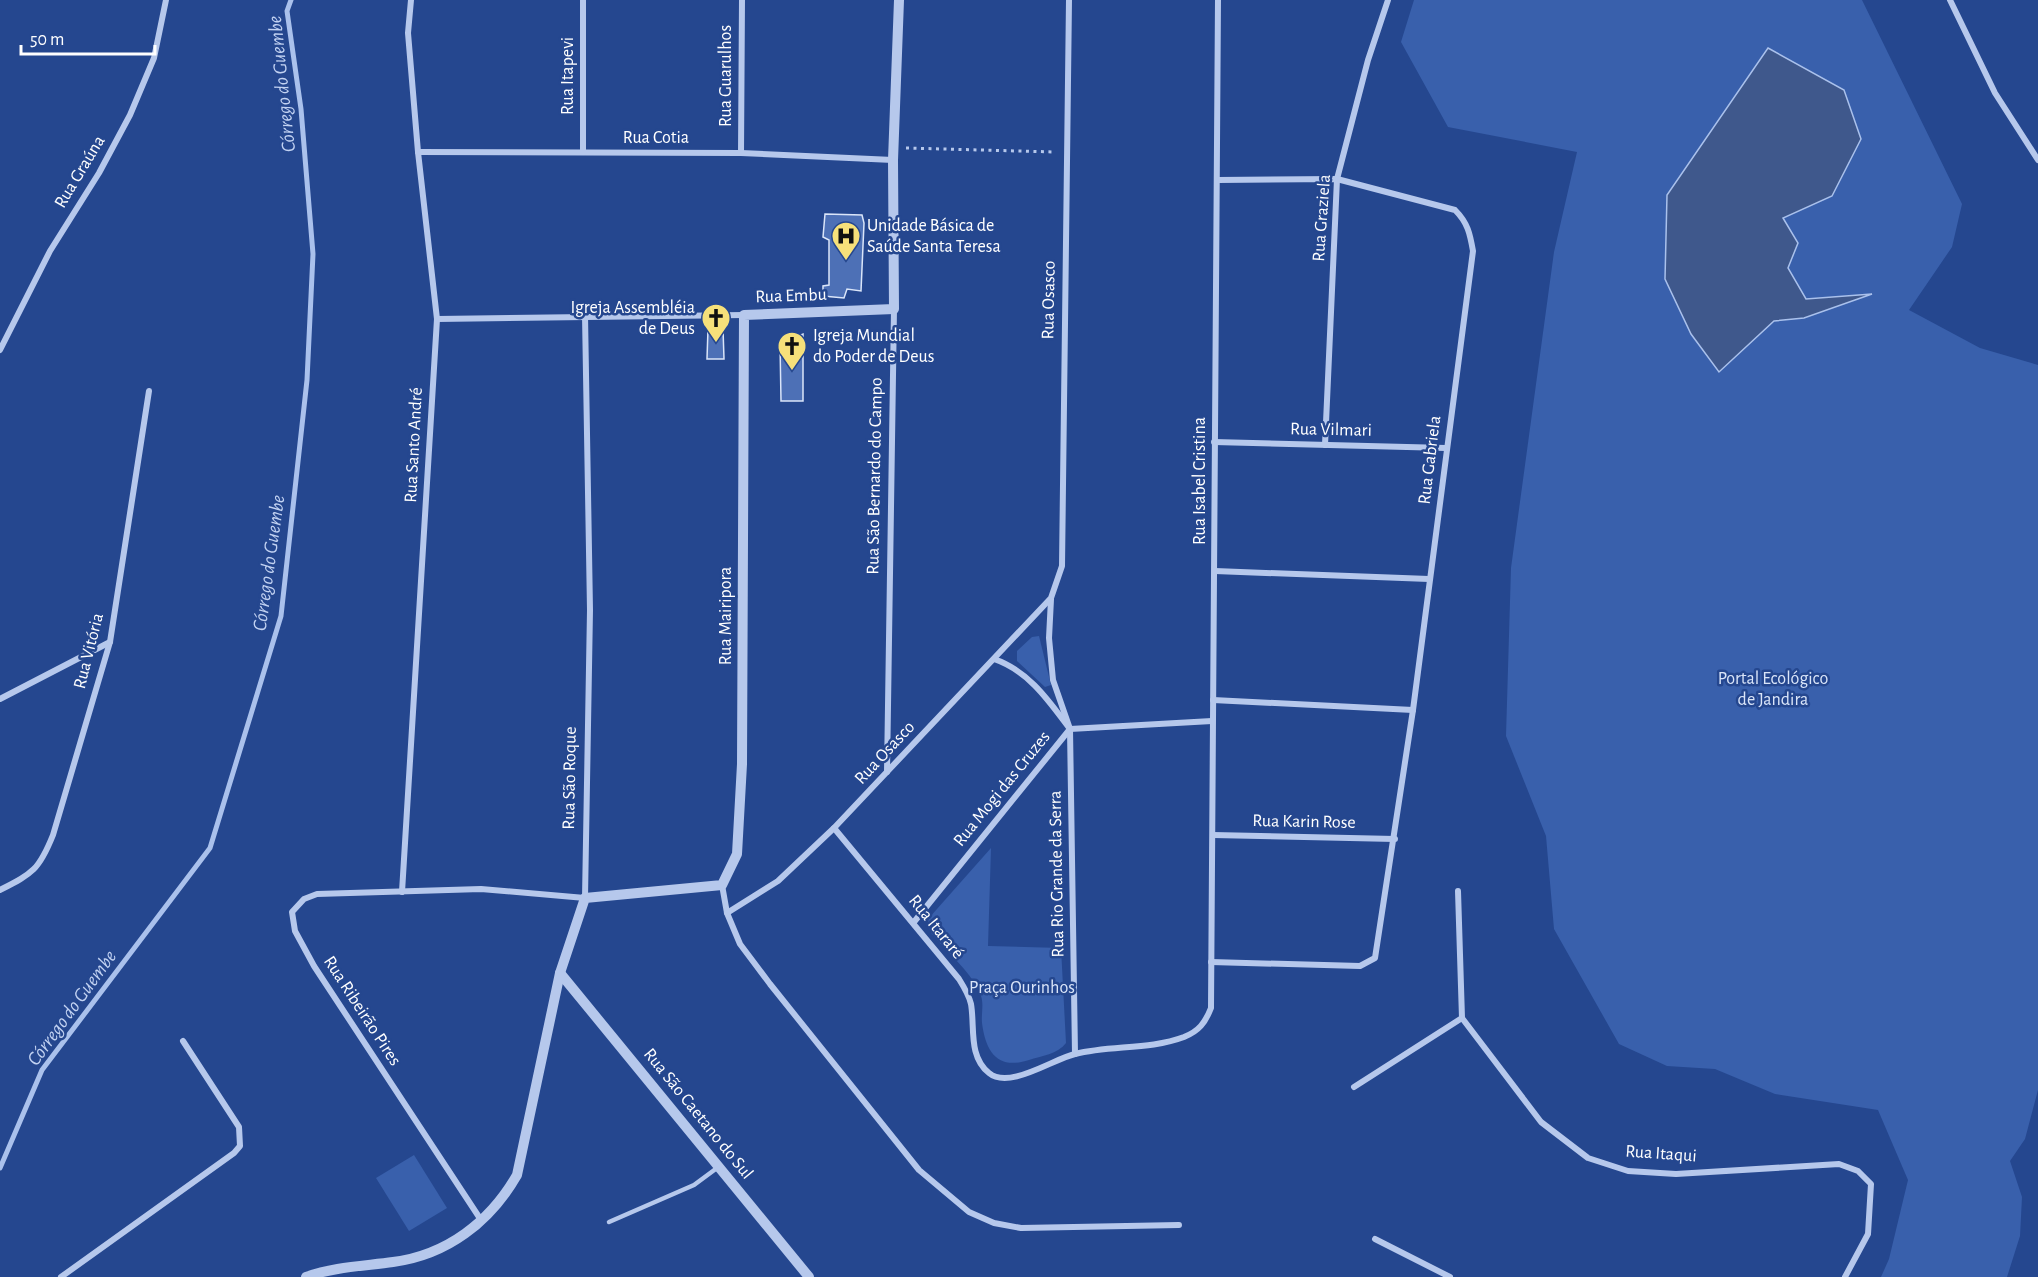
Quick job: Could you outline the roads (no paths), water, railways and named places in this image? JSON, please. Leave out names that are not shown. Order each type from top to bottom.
[{"type":"street","name":"Rua Graúna","points":[[0,350],[50,251],[99,173],[130,116],[154,58],[166,0]]},
{"type":"street","name":"Rua Santo André","points":[[402,892],[437,319],[418,152],[408,33],[411,0]]},
{"type":"street","name":"Rua Itapevi","points":[[583,152],[584,0]]},
{"type":"street","name":"Rua Guarulhos","points":[[741,153],[742,0]]},
{"type":"street","name":"Rua São Bernardo do Campo","points":[[887,772],[894,309],[893,160],[899,0]]},
{"type":"street","name":"Rua Osasco","points":[[1069,0],[1062,566],[1051,598],[1049,638],[1053,680],[1070,729]]},
{"type":"street","name":"Rua Isabel Cristina","points":[[1075,1054],[1150,1046],[1185,1036],[1204,1025],[1211,1008],[1218,0]]},
{"type":"street","name":"Rua Graziela","points":[[1326,445],[1337,179],[1368,60],[1388,0]]},
{"type":"street","points":[[1950,0],[1995,93],[2038,160]]},
{"type":"street","name":"Rua Cotia","points":[[418,152],[741,153],[893,160]]},
{"type":"street","name":"Rua Gabriela","points":[[1212,962],[1360,966],[1375,958],[1413,710],[1473,251],[1465,220],[1455,210],[1337,179],[1218,180]]},
{"type":"street","name":"Rua Embu","points":[[437,319],[585,315],[744,315],[894,309]]},
{"type":"street","name":"Rua São Roque","points":[[306,1277],[343,1268],[420,1257],[457,1241],[503,1199],[517,1174],[560,973],[585,898],[590,610],[585,315]]},
{"type":"street","name":"Rua Mairipora","points":[[722,885],[737,854],[742,764],[744,315]]},
{"type":"street","name":"Rua Vitória","points":[[0,890],[29,874],[40,864],[53,835],[110,642],[150,391]]},
{"type":"street","name":"Rua Vilmari","points":[[1214,442],[1446,448]]},
{"type":"street","points":[[1215,572],[1430,579]]},
{"type":"street","name":"Rua Osasco","points":[[727,913],[778,881],[834,828],[1051,598]]},
{"type":"street","points":[[0,699],[110,642]]},
{"type":"street","name":"Rua Mogi das Cruzes","points":[[914,922],[1070,729],[1024,675],[1011,665],[994,659]]},
{"type":"street","points":[[1213,700],[1413,710]]},
{"type":"street","points":[[1070,729],[1212,721]]},
{"type":"street","name":"Rua Rio Grande da Serra","points":[[1070,729],[1075,1054]]},
{"type":"street","name":"Rua Itararé","points":[[834,828],[914,922],[968,994],[975,1050],[980,1063],[990,1074],[1001,1078],[1020,1076],[1075,1054]]},
{"type":"street","name":"Rua Karin Rose","points":[[1214,835],[1395,839]]},
{"type":"street","points":[[585,898],[722,885],[727,913],[741,944],[770,984],[919,1170],[969,1212],[994,1223],[1021,1228],[1179,1225]]},
{"type":"street","name":"Rua Ribeirão Pires","points":[[481,1220],[314,966],[291,921],[296,905],[317,894],[481,889],[585,898]]},
{"type":"street","points":[[1354,1087],[1462,1018],[1458,891]]},
{"type":"street","name":"Rua São Caetano do Sul","points":[[560,973],[809,1277]]},
{"type":"street","name":"Rua Itaqui","points":[[1462,1018],[1541,1122],[1588,1158],[1628,1171],[1676,1174],[1839,1164],[1858,1171],[1871,1184],[1868,1234],[1845,1277]]},
{"type":"street","points":[[61,1277],[234,1154],[240,1146],[238,1127],[183,1041]]},
{"type":"street","points":[[1375,1239],[1450,1277]]},
{"type":"lane","points":[[609,1222],[694,1185],[720,1166]]},
{"type":"waterway","name":"Córrego do Guembe","points":[[0,1168],[42,1070],[210,848],[281,616],[307,380],[313,254],[301,109],[287,11],[291,0]]},
{"type":"place","name":"Unidade Básica de Saúde Santa Teresa","points":[[846,262]]},
{"type":"place","name":"Igreja Assembléia de Deus","points":[[716,344]]},
{"type":"place","name":"Igreja Mundial do Poder de Deus","points":[[792,372]]},
{"type":"park label","name":"Portal Ecológico de Jandira","points":[[1773,689]]},
{"type":"park label","name":"Praça Ourinhos","points":[[1022,988]]}]
